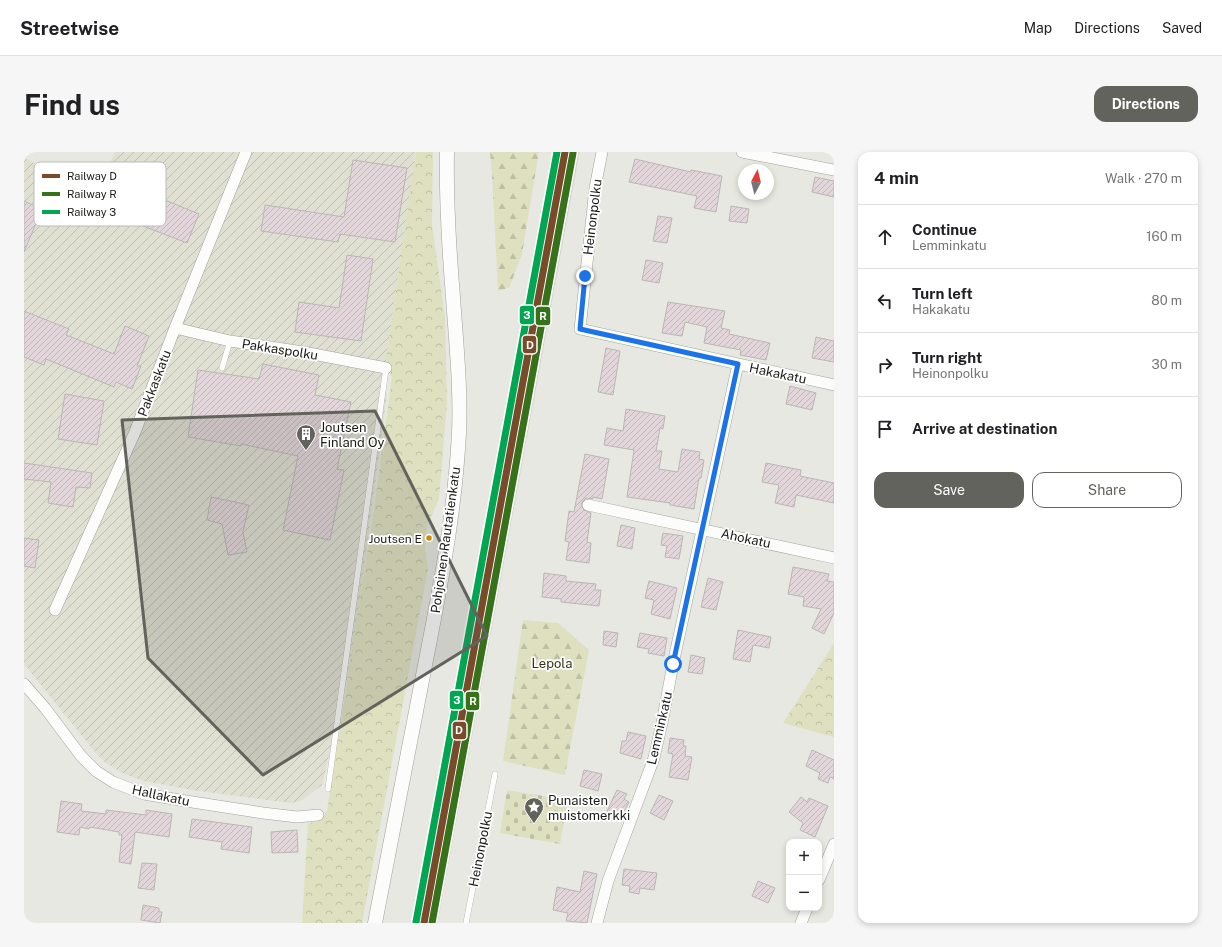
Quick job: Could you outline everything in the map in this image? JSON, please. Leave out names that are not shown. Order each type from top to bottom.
[{"type":"street","name":"Pakkaskatu","points":[[55,610],[135,432],[246,152]]},
{"type":"street","name":"Pohjoinen Rautatienkatu","points":[[375,923],[435,610],[448,538],[454,487],[459,433],[457,340],[447,210],[447,152]]},
{"type":"street","name":"Heinonpolku","points":[[580,329],[595,188],[602,152]]},
{"type":"street","points":[[742,152],[834,170]]},
{"type":"street","name":"Pakkaspolku","points":[[175,328],[230,341],[303,352],[386,368]]},
{"type":"street","name":"Hakakatu","points":[[580,329],[834,385]]},
{"type":"street","name":"Lemminkatu","points":[[597,923],[608,881],[654,758],[738,364]]},
{"type":"street","name":"Ahokatu","points":[[588,504],[834,558]]},
{"type":"street","name":"Hallakatu","points":[[24,684],[45,708],[81,756],[96,771],[113,782],[144,794],[179,800],[290,816],[318,816]]},
{"type":"street","points":[[821,875],[834,844]]},
{"type":"street","points":[[801,923],[806,911]]},
{"type":"lane","points":[[222,368],[230,341]]},
{"type":"lane","points":[[328,789],[386,368]]},
{"type":"lane","name":"Heinonpolku","points":[[466,923],[495,774]]},
{"type":"highlighted area","points":[[375,411],[487,636],[263,775],[148,658],[122,420]]},
{"type":"shaded area","points":[[115,152],[416,152],[383,382],[387,395],[352,659],[322,785],[301,801],[291,803],[192,790],[144,781],[122,773],[106,763],[95,752],[24,664],[24,158],[34,163],[34,226],[166,226],[166,162],[111,162]]},
{"type":"green space","points":[[416,152],[433,152],[432,225],[445,317],[447,403],[439,499],[427,526],[425,547],[428,569],[362,923],[302,923],[308,823],[316,822],[327,811],[374,509],[392,377],[385,367]]},
{"type":"green space","points":[[490,152],[539,152],[522,254],[509,288],[498,291],[492,174]]},
{"type":"green space","name":"Lepola","points":[[523,620],[558,623],[589,650],[565,775],[503,761]]},
{"type":"green space","points":[[834,643],[834,737],[783,723]]},
{"type":"green space","points":[[507,790],[568,800],[560,844],[500,833]]},
{"type":"building","points":[[635,159],[691,172],[691,170],[722,176],[716,212],[694,208],[697,196],[629,182]]},
{"type":"building","points":[[353,160],[407,168],[395,242],[340,234],[338,242],[261,231],[265,205],[344,217]]},
{"type":"building","points":[[815,177],[834,181],[834,197],[812,192]]},
{"type":"building","points":[[24,201],[34,205],[35,226],[24,252]]},
{"type":"building","points":[[166,201],[199,214],[187,243],[143,226],[166,226]]},
{"type":"building","points":[[731,206],[749,209],[747,223],[729,221]]},
{"type":"building","points":[[658,216],[672,218],[667,243],[653,241]]},
{"type":"building","points":[[347,255],[373,259],[361,341],[295,332],[299,302],[339,308]]},
{"type":"building","points":[[646,260],[663,263],[659,283],[642,280]]},
{"type":"building","points":[[668,302],[725,311],[721,328],[730,330],[729,334],[770,343],[766,360],[740,355],[741,350],[704,343],[707,327],[685,322],[682,336],[662,333]]},
{"type":"building","points":[[24,311],[69,329],[66,335],[114,354],[125,326],[149,336],[137,366],[141,366],[132,389],[116,382],[114,387],[46,359],[44,365],[24,357]]},
{"type":"building","points":[[816,337],[834,341],[834,362],[812,358]]},
{"type":"building","points":[[606,348],[620,351],[613,395],[598,392]]},
{"type":"building","name":"Joutsen Finland Oy","points":[[263,364],[319,375],[315,395],[351,402],[337,469],[344,470],[330,540],[283,530],[298,456],[241,444],[241,446],[188,437],[198,370],[259,379]]},
{"type":"building","points":[[790,386],[816,393],[812,410],[786,404]]},
{"type":"building","points":[[65,394],[104,401],[97,445],[58,439]]},
{"type":"building","points":[[626,409],[665,416],[663,429],[660,428],[656,451],[662,451],[659,469],[678,472],[682,449],[700,452],[699,459],[704,460],[701,478],[699,478],[694,509],[670,505],[670,503],[627,497],[634,450],[604,445],[607,428],[623,431]]},
{"type":"building","points":[[585,454],[609,459],[602,499],[593,497],[593,499],[586,498],[581,504],[584,510],[591,513],[587,542],[591,543],[589,563],[566,560],[569,542],[565,541],[569,511],[574,512]]},
{"type":"building","points":[[24,463],[92,473],[90,488],[76,487],[73,507],[48,503],[51,482],[24,479]]},
{"type":"building","points":[[766,463],[801,470],[800,476],[834,483],[834,503],[796,495],[794,507],[775,503],[779,485],[762,482]]},
{"type":"building","points":[[211,497],[249,505],[243,532],[247,552],[228,555],[222,524],[207,520]]},
{"type":"building","points":[[621,525],[635,528],[632,549],[617,546]]},
{"type":"building","points":[[663,533],[683,536],[679,559],[665,557],[667,546],[661,545]]},
{"type":"building","points":[[24,538],[39,540],[35,568],[24,566]]},
{"type":"building","points":[[793,567],[829,574],[827,581],[834,582],[834,613],[824,634],[812,628],[821,609],[803,606],[804,597],[788,594]]},
{"type":"building","points":[[544,573],[566,576],[566,581],[596,584],[595,590],[601,590],[599,606],[561,602],[561,599],[542,597]]},
{"type":"building","points":[[708,578],[723,582],[716,610],[701,607]]},
{"type":"building","points":[[649,581],[677,588],[670,619],[651,614],[654,600],[645,598]]},
{"type":"building","points":[[738,630],[771,637],[769,648],[753,645],[750,662],[733,659]]},
{"type":"building","points":[[604,631],[618,633],[616,647],[603,645]]},
{"type":"building","points":[[640,633],[667,638],[664,656],[648,653],[649,649],[637,647]]},
{"type":"building","points":[[691,655],[705,658],[702,674],[688,672]]},
{"type":"building","points":[[628,732],[646,736],[641,759],[620,753],[622,741],[626,741]]},
{"type":"building","points":[[670,738],[684,740],[683,746],[686,746],[685,756],[692,757],[688,780],[669,777],[673,754],[668,753]]},
{"type":"building","points":[[812,750],[834,760],[834,779],[830,777],[828,783],[818,779],[820,773],[806,766]]},
{"type":"building","points":[[584,770],[602,774],[598,791],[580,786]]},
{"type":"building","points":[[617,790],[627,794],[624,799],[629,802],[621,818],[607,811]]},
{"type":"building","points":[[659,795],[673,801],[664,820],[650,813]]},
{"type":"building","points":[[801,797],[807,802],[809,798],[828,806],[815,837],[800,830],[803,823],[789,812]]},
{"type":"building","points":[[61,801],[82,804],[81,811],[106,814],[106,810],[146,815],[146,810],[172,814],[169,837],[135,832],[131,864],[119,862],[122,835],[119,835],[119,832],[90,827],[89,829],[80,827],[79,835],[57,832]]},
{"type":"building","points":[[192,819],[252,827],[249,853],[221,849],[222,842],[189,837]]},
{"type":"building","points":[[297,830],[298,852],[272,853],[271,832]]},
{"type":"building","points":[[142,863],[157,864],[154,890],[138,888]]},
{"type":"building","points":[[624,869],[657,873],[654,890],[640,888],[639,894],[629,892],[630,886],[622,885]]},
{"type":"building","points":[[584,871],[597,874],[587,923],[566,921],[568,913],[553,910],[557,887],[580,892]]},
{"type":"building","points":[[758,881],[775,888],[768,903],[752,896]]},
{"type":"building","points":[[143,905],[159,908],[159,912],[162,912],[160,923],[141,920]]},
{"type":"railway","points":[[436,923],[578,152]]},
{"type":"rail line","name":"3","points":[[416,922],[557,152]]},
{"type":"rail line","name":"D","points":[[424,923],[565,152]]},
{"type":"rail line","name":"R","points":[[432,923],[573,153]]},
{"type":"place","name":"Joutsen Finland Oy","points":[[306,451]]},
{"type":"place","name":"Joutsen E","points":[[429,538]]},
{"type":"place","name":"Punaisten muistomerkki","points":[[534,824]]},
{"type":"route","points":[[585,276],[580,329],[738,364],[673,664]]}]
